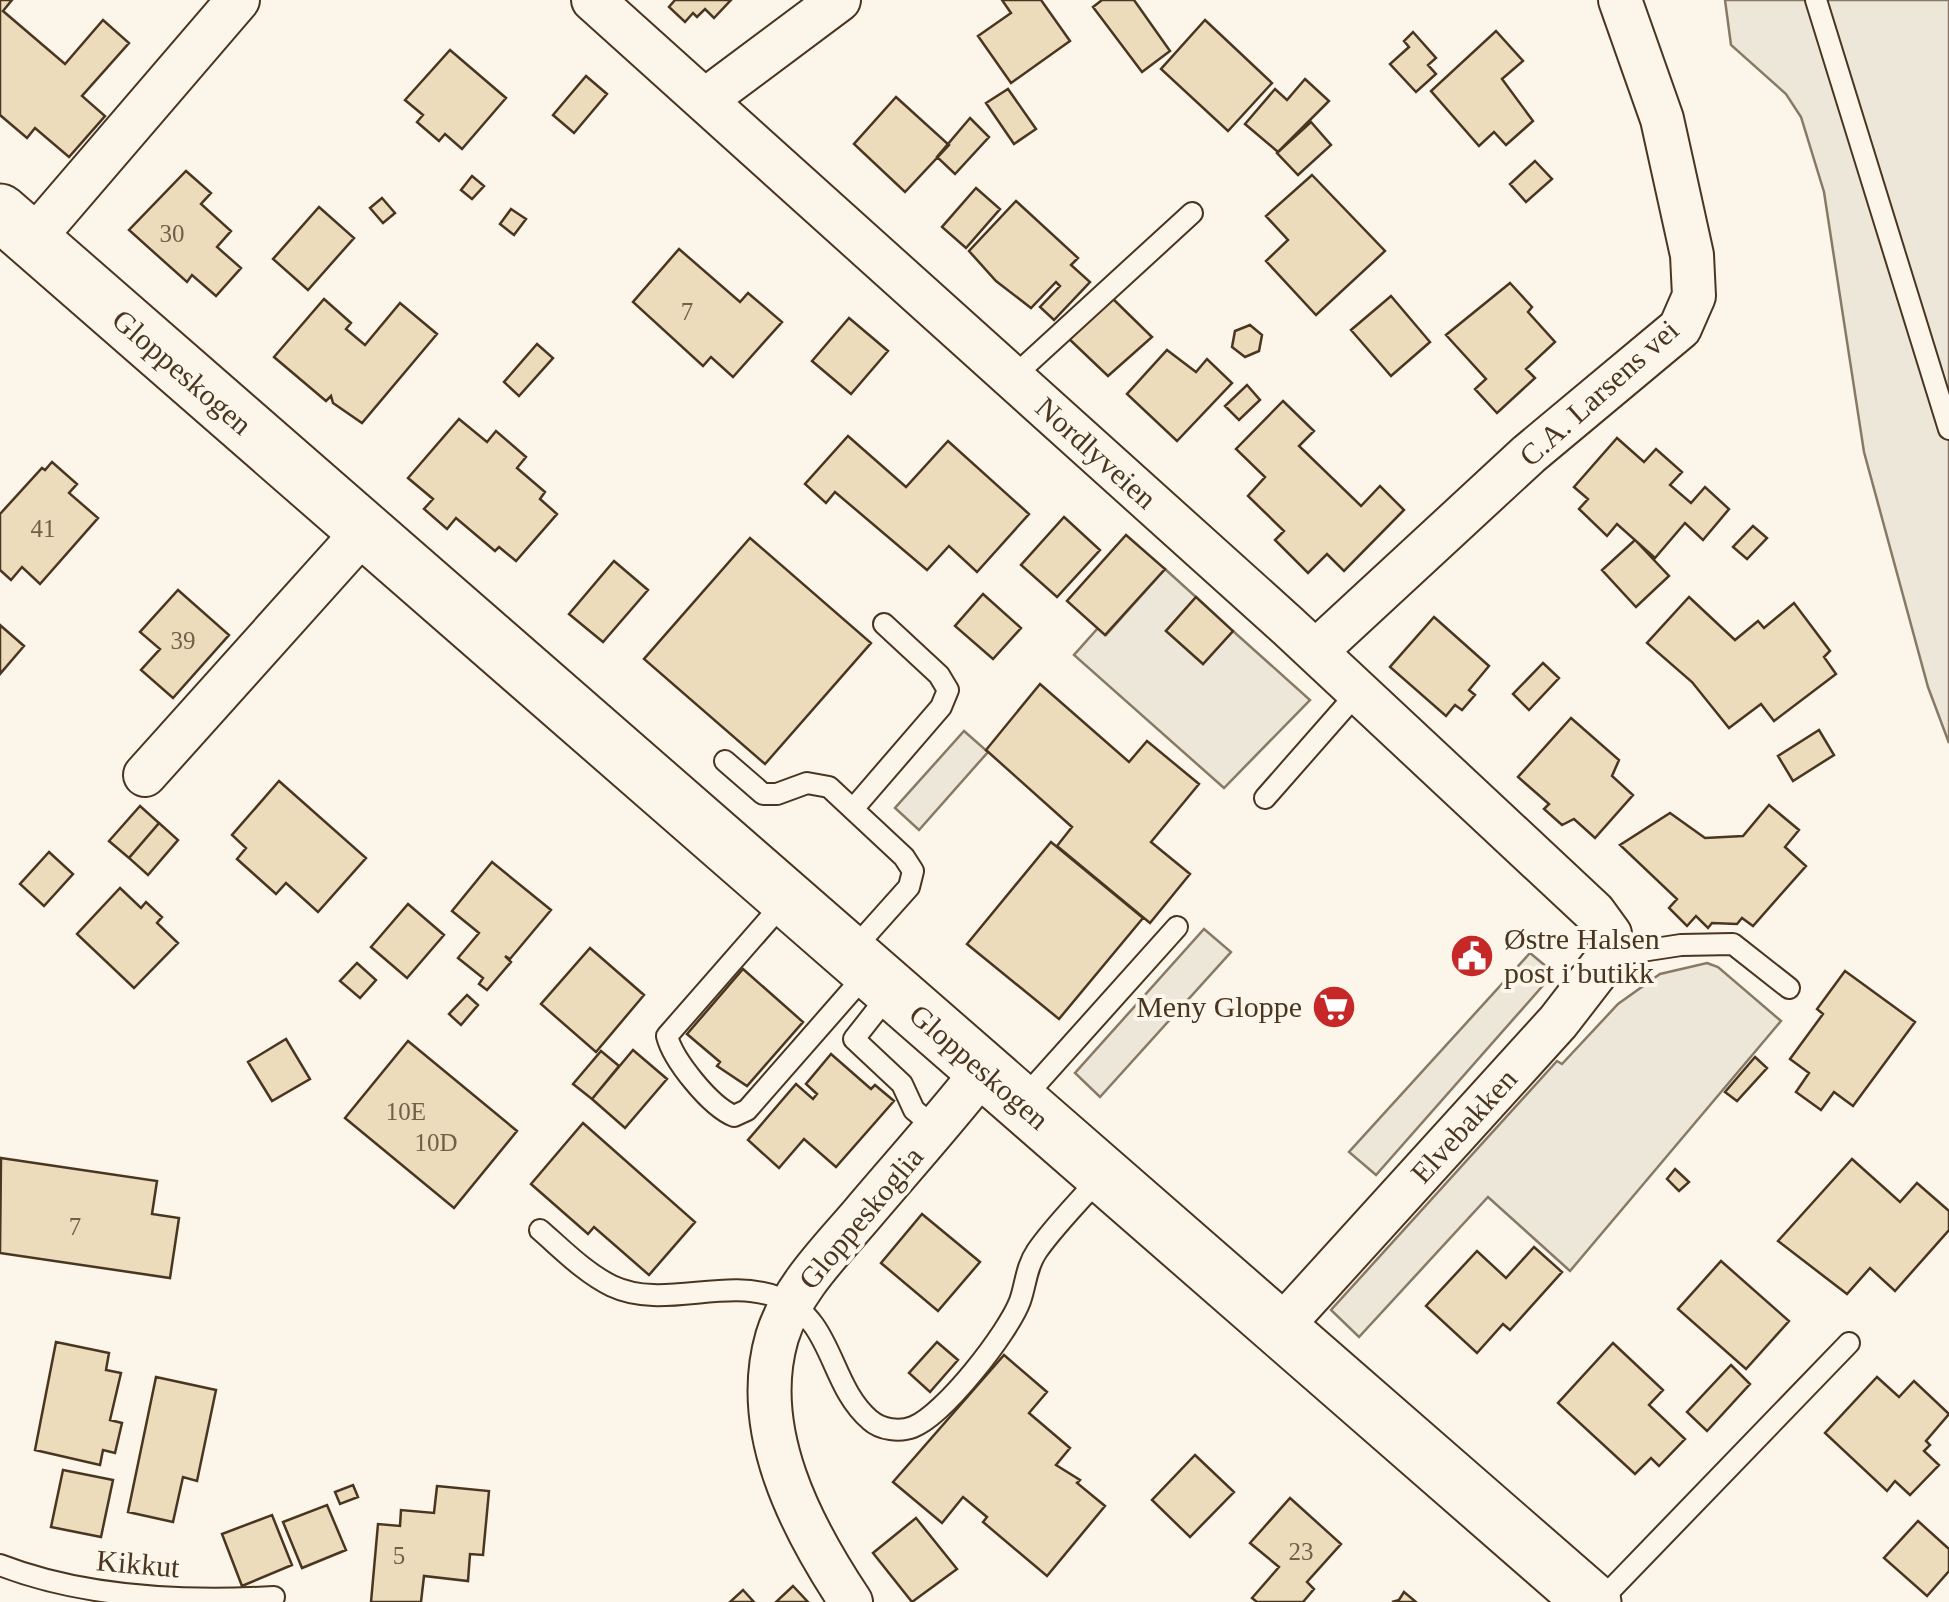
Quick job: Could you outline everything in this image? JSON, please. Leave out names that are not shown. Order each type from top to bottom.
[{"type":"main road","name":"Gloppeskogen","points":[[16,226],[1596,1602]]},
{"type":"street","points":[[16,226],[238,0]]},
{"type":"street","name":"Nordlyveien","points":[[593,0],[1316,652],[1594,912],[1610,934],[1609,956]]},
{"type":"street","points":[[705,100],[840,0]]},
{"type":"street","name":"C.A. Larsens vei","points":[[1316,652],[1530,454],[1680,328],[1694,296],[1692,255],[1662,119],[1620,0]]},
{"type":"street","points":[[145,775],[364,532]]},
{"type":"street","name":"Elvebakken","points":[[1280,1328],[1558,1022],[1609,956]]},
{"type":"street","name":"Gloppeskoglia","points":[[851,1602],[810,1536],[790,1492],[777,1446],[769,1386],[777,1337],[792,1302],[811,1273],[936,1128],[1001,1086]]},
{"type":"lane","points":[[1816,0],[1949,429]]},
{"type":"lane","points":[[1012,378],[1192,213]]},
{"type":"lane","points":[[853,809],[941,708],[948,690],[939,675],[884,624]]},
{"type":"lane","points":[[1265,798],[1358,691]]},
{"type":"lane","points":[[725,761],[763,794],[776,794],[807,783],[829,787],[904,857],[912,871],[909,886],[870,973],[854,1039],[902,1084],[914,1110],[936,1128]]},
{"type":"lane","points":[[786,900],[667,1036],[670,1048],[683,1061],[697,1088],[720,1110],[734,1116],[746,1110],[870,973]]},
{"type":"lane","points":[[1001,1086],[1177,927]]},
{"type":"lane","points":[[1609,956],[1733,944],[1789,988]]},
{"type":"lane","points":[[540,1230],[614,1287],[640,1293],[758,1290],[792,1302],[811,1317],[855,1402],[872,1422],[894,1430],[914,1427],[1002,1337],[1020,1302],[1037,1251],[1103,1174]]},
{"type":"lane","points":[[1596,1602],[1849,1343]]},
{"type":"lane","name":"Kikkut","points":[[0,1566],[91,1596],[228,1601],[274,1598]]},
{"type":"shaded area","points":[[1725,0],[1949,0],[1949,743],[1928,687],[1864,452],[1824,192],[1801,117],[1786,94],[1731,45]]},
{"type":"shaded area","points":[[1165,569],[1196,597],[1166,631],[1203,664],[1233,631],[1310,700],[1224,788],[1074,655],[1098,628],[1106,635]]},
{"type":"shaded area","points":[[964,731],[988,752],[919,830],[895,808]]},
{"type":"shaded area","points":[[1204,929],[1231,952],[1100,1097],[1075,1073]]},
{"type":"shaded area","points":[[1530,953],[1554,973],[1376,1175],[1349,1152]]},
{"type":"shaded area","points":[[1707,963],[1718,967],[1781,1021],[1570,1271],[1488,1197],[1359,1337],[1331,1310],[1557,1061],[1562,1064],[1618,1004],[1660,974]]},
{"type":"building","points":[[0,0],[12,0],[3,11],[65,64],[103,20],[129,43],[82,96],[105,116],[69,157],[35,128],[27,138],[0,115]]},
{"type":"building","points":[[675,0],[731,0],[714,18],[705,9],[697,17],[693,13],[685,22],[669,7]]},
{"type":"building","points":[[1002,0],[1041,0],[1070,41],[1011,83],[978,36],[1011,13]]},
{"type":"building","points":[[1102,0],[1134,0],[1170,51],[1142,72],[1093,7]]},
{"type":"building","points":[[1205,20],[1272,83],[1228,131],[1161,69]]},
{"type":"building","points":[[1496,31],[1523,61],[1502,79],[1533,121],[1506,145],[1494,132],[1479,146],[1431,91]]},
{"type":"building","points":[[1413,32],[1436,58],[1428,65],[1436,74],[1416,92],[1390,64],[1409,47],[1404,41]]},
{"type":"building","points":[[450,50],[506,98],[462,149],[445,134],[439,141],[417,122],[423,115],[405,100]]},
{"type":"building","points":[[586,76],[607,94],[574,133],[553,115]]},
{"type":"building","points":[[1305,79],[1329,101],[1278,152],[1245,124],[1275,89],[1287,100]]},
{"type":"building","points":[[1008,89],[1036,129],[1014,144],[986,103]]},
{"type":"building","points":[[896,97],[949,145],[905,192],[854,144]]},
{"type":"building","points":[[970,118],[989,137],[955,174],[937,157]]},
{"type":"building","points":[[1311,122],[1331,145],[1298,175],[1277,153]]},
{"type":"building","points":[[1535,161],[1552,179],[1526,202],[1510,184]]},
{"type":"building","points":[[186,171],[211,193],[201,204],[231,231],[217,247],[241,268],[216,296],[192,275],[187,282],[129,230]]},
{"type":"building","points":[[1312,175],[1385,251],[1316,315],[1266,261],[1288,240],[1266,216]]},
{"type":"building","points":[[472,176],[484,186],[472,199],[461,190]]},
{"type":"building","points":[[976,188],[1000,209],[966,248],[942,227]]},
{"type":"building","points":[[382,198],[395,213],[383,223],[370,208]]},
{"type":"building","points":[[1016,201],[1078,258],[1071,265],[1090,282],[1054,320],[1040,307],[1060,286],[1056,282],[1031,308],[996,281],[969,251]]},
{"type":"building","points":[[319,207],[354,238],[308,290],[273,259]]},
{"type":"building","points":[[511,209],[526,219],[514,235],[500,224]]},
{"type":"building","points":[[679,249],[740,302],[748,293],[782,322],[733,377],[711,357],[703,366],[633,302]]},
{"type":"building","points":[[1510,283],[1532,307],[1528,312],[1555,342],[1526,369],[1535,378],[1497,413],[1475,389],[1486,379],[1446,335]]},
{"type":"building","points":[[1110,296],[1152,337],[1108,376],[1066,336]]},
{"type":"building","points":[[1391,296],[1430,342],[1391,376],[1351,330]]},
{"type":"building","points":[[324,299],[351,323],[346,329],[365,345],[400,303],[437,334],[362,423],[333,403],[331,396],[326,401],[274,357]]},
{"type":"building","points":[[849,318],[888,351],[851,394],[812,361]]},
{"type":"building","points":[[1250,325],[1262,335],[1259,351],[1245,357],[1232,347],[1235,331]]},
{"type":"building","points":[[537,344],[553,358],[519,396],[504,382]]},
{"type":"building","points":[[1167,350],[1196,372],[1207,359],[1232,383],[1177,441],[1127,394]]},
{"type":"building","points":[[1247,385],[1260,400],[1239,420],[1225,406]]},
{"type":"building","points":[[1283,401],[1314,431],[1299,446],[1361,506],[1380,486],[1404,510],[1344,571],[1327,554],[1308,573],[1275,540],[1284,531],[1248,496],[1265,477],[1236,449]]},
{"type":"building","points":[[459,419],[487,442],[496,431],[526,457],[517,468],[545,492],[540,499],[557,514],[516,561],[499,547],[495,551],[456,518],[447,529],[424,509],[433,499],[408,478]]},
{"type":"building","points":[[848,436],[906,487],[948,441],[1029,514],[977,572],[949,546],[927,570],[835,492],[826,503],[805,484]]},
{"type":"building","points":[[1617,438],[1644,462],[1656,449],[1682,472],[1670,485],[1691,503],[1705,487],[1729,509],[1703,540],[1685,523],[1655,558],[1617,524],[1607,536],[1579,509],[1588,499],[1574,487]]},
{"type":"building","points":[[52,462],[77,484],[69,493],[98,518],[40,584],[22,567],[11,580],[0,570],[0,514]]},
{"type":"building","points":[[1064,517],[1100,550],[1057,597],[1021,565]]},
{"type":"building","points":[[1753,526],[1767,538],[1747,559],[1733,547]]},
{"type":"building","points":[[1126,535],[1165,569],[1105,635],[1067,601]]},
{"type":"building","points":[[750,538],[871,643],[765,764],[644,659]]},
{"type":"building","points":[[1635,540],[1669,576],[1636,607],[1602,570]]},
{"type":"building","points":[[614,561],[648,590],[603,642],[569,614]]},
{"type":"building","points":[[178,590],[229,635],[173,698],[141,670],[160,649],[140,632]]},
{"type":"building","points":[[983,594],[1021,628],[993,659],[955,626]]},
{"type":"building","points":[[1196,597],[1233,631],[1203,664],[1166,631]]},
{"type":"building","points":[[1689,597],[1735,640],[1758,621],[1764,628],[1794,603],[1830,651],[1824,657],[1836,674],[1774,721],[1761,704],[1729,728],[1692,682],[1647,643]]},
{"type":"building","points":[[1434,617],[1489,666],[1469,690],[1475,695],[1462,710],[1455,705],[1446,716],[1390,667]]},
{"type":"building","points":[[0,625],[24,646],[0,674]]},
{"type":"building","points":[[1543,663],[1559,678],[1529,710],[1513,694]]},
{"type":"building","points":[[1040,684],[1129,762],[1147,741],[1199,784],[1151,842],[1190,874],[1150,923],[1057,846],[1072,827],[986,750]]},
{"type":"building","points":[[1571,718],[1619,760],[1612,776],[1633,795],[1595,838],[1574,819],[1562,825],[1544,809],[1549,804],[1518,777]]},
{"type":"building","points":[[1819,730],[1834,755],[1793,781],[1778,756]]},
{"type":"building","points":[[279,781],[366,858],[318,912],[286,883],[276,894],[237,859],[246,848],[232,835]]},
{"type":"building","points":[[1769,805],[1799,830],[1785,847],[1806,866],[1753,926],[1742,918],[1737,924],[1712,923],[1708,928],[1696,916],[1687,926],[1669,908],[1677,899],[1620,845],[1670,813],[1705,838],[1743,836]]},
{"type":"building","points":[[140,806],[159,823],[129,858],[109,841]]},
{"type":"building","points":[[159,823],[178,840],[148,875],[129,858]]},
{"type":"building","points":[[1051,842],[1143,918],[1059,1019],[967,944]]},
{"type":"building","points":[[49,852],[73,874],[44,906],[20,884]]},
{"type":"building","points":[[492,862],[551,910],[510,959],[505,956],[511,962],[487,990],[479,984],[483,978],[458,958],[479,933],[452,911]]},
{"type":"building","points":[[120,888],[141,908],[146,902],[162,917],[157,923],[178,943],[134,988],[77,934]]},
{"type":"building","points":[[408,904],[444,935],[407,978],[371,947]]},
{"type":"building","points":[[590,948],[644,995],[596,1052],[541,1004]]},
{"type":"building","points":[[357,963],[376,980],[360,998],[340,981]]},
{"type":"building","points":[[743,969],[803,1022],[747,1086],[717,1066],[720,1062],[687,1034]]},
{"type":"building","points":[[1845,971],[1915,1022],[1853,1106],[1834,1092],[1821,1110],[1796,1092],[1809,1073],[1790,1059],[1823,1014],[1817,1009]]},
{"type":"building","points":[[467,995],[478,1005],[461,1025],[449,1014]]},
{"type":"building","points":[[286,1039],[310,1079],[272,1101],[248,1062]]},
{"type":"building","points":[[408,1041],[517,1131],[454,1208],[345,1118]]},
{"type":"building","points":[[633,1050],[667,1079],[625,1128],[592,1099]]},
{"type":"building","points":[[601,1051],[619,1066],[592,1099],[573,1084]]},
{"type":"building","points":[[831,1054],[871,1089],[875,1085],[894,1101],[836,1167],[804,1139],[779,1168],[748,1140],[796,1084],[813,1099],[817,1094],[806,1084]]},
{"type":"building","points":[[1755,1057],[1767,1068],[1737,1101],[1725,1092]]},
{"type":"building","points":[[583,1123],[695,1222],[649,1275],[594,1227],[588,1234],[531,1184]]},
{"type":"building","points":[[1,1158],[157,1181],[152,1214],[179,1218],[170,1278],[0,1253]]},
{"type":"building","points":[[1852,1159],[1900,1202],[1917,1183],[1949,1211],[1949,1230],[1895,1291],[1870,1268],[1847,1294],[1778,1241]]},
{"type":"building","points":[[1675,1169],[1689,1182],[1679,1191],[1667,1179]]},
{"type":"building","points":[[922,1214],[980,1262],[938,1311],[881,1263]]},
{"type":"building","points":[[1534,1247],[1562,1272],[1510,1330],[1503,1324],[1477,1353],[1426,1306],[1477,1251],[1506,1278]]},
{"type":"building","points":[[1721,1261],[1789,1321],[1746,1369],[1678,1309]]},
{"type":"building","points":[[56,1342],[109,1353],[106,1370],[121,1373],[110,1420],[122,1423],[115,1453],[103,1450],[100,1465],[35,1450]]},
{"type":"building","points":[[937,1342],[958,1360],[930,1392],[909,1373]]},
{"type":"building","points":[[1613,1343],[1663,1390],[1649,1405],[1685,1439],[1659,1466],[1651,1458],[1635,1474],[1558,1403]]},
{"type":"building","points":[[1004,1355],[1047,1392],[1029,1413],[1070,1448],[1056,1465],[1080,1480],[1077,1483],[1105,1506],[1047,1576],[983,1522],[987,1517],[963,1497],[942,1523],[893,1482]]},
{"type":"building","points":[[1731,1365],[1750,1384],[1707,1431],[1687,1412]]},
{"type":"building","points":[[156,1377],[216,1390],[197,1481],[183,1477],[173,1522],[128,1512]]},
{"type":"building","points":[[1877,1377],[1899,1397],[1914,1381],[1949,1414],[1926,1441],[1930,1445],[1924,1451],[1939,1465],[1910,1495],[1895,1481],[1887,1491],[1825,1433]]},
{"type":"building","points":[[1195,1455],[1234,1492],[1190,1537],[1152,1500]]},
{"type":"building","points":[[63,1470],[113,1480],[101,1537],[51,1527]]},
{"type":"building","points":[[353,1485],[358,1497],[340,1504],[335,1492]]},
{"type":"building","points":[[437,1486],[489,1491],[483,1555],[470,1554],[468,1581],[424,1576],[421,1602],[371,1602],[378,1524],[400,1526],[401,1510],[434,1513]]},
{"type":"building","points":[[1290,1498],[1341,1544],[1307,1582],[1314,1589],[1303,1602],[1257,1602],[1252,1598],[1279,1567],[1250,1543]]},
{"type":"building","points":[[327,1505],[346,1550],[302,1568],[283,1522]]},
{"type":"building","points":[[272,1515],[292,1565],[242,1586],[222,1534]]},
{"type":"building","points":[[916,1518],[957,1569],[912,1602],[873,1553]]},
{"type":"building","points":[[1918,1521],[1949,1549],[1949,1571],[1927,1596],[1884,1558]]},
{"type":"building","points":[[793,1586],[808,1602],[776,1602]]},
{"type":"building","points":[[743,1590],[754,1602],[730,1602]]},
{"type":"building","points":[[1404,1592],[1416,1602],[1392,1602],[1399,1600]]},
{"type":"place","name":"Østre Halsen post i butikk","points":[[1472,956]]},
{"type":"place","name":"Meny Gloppe","points":[[1334,1007]]}]
